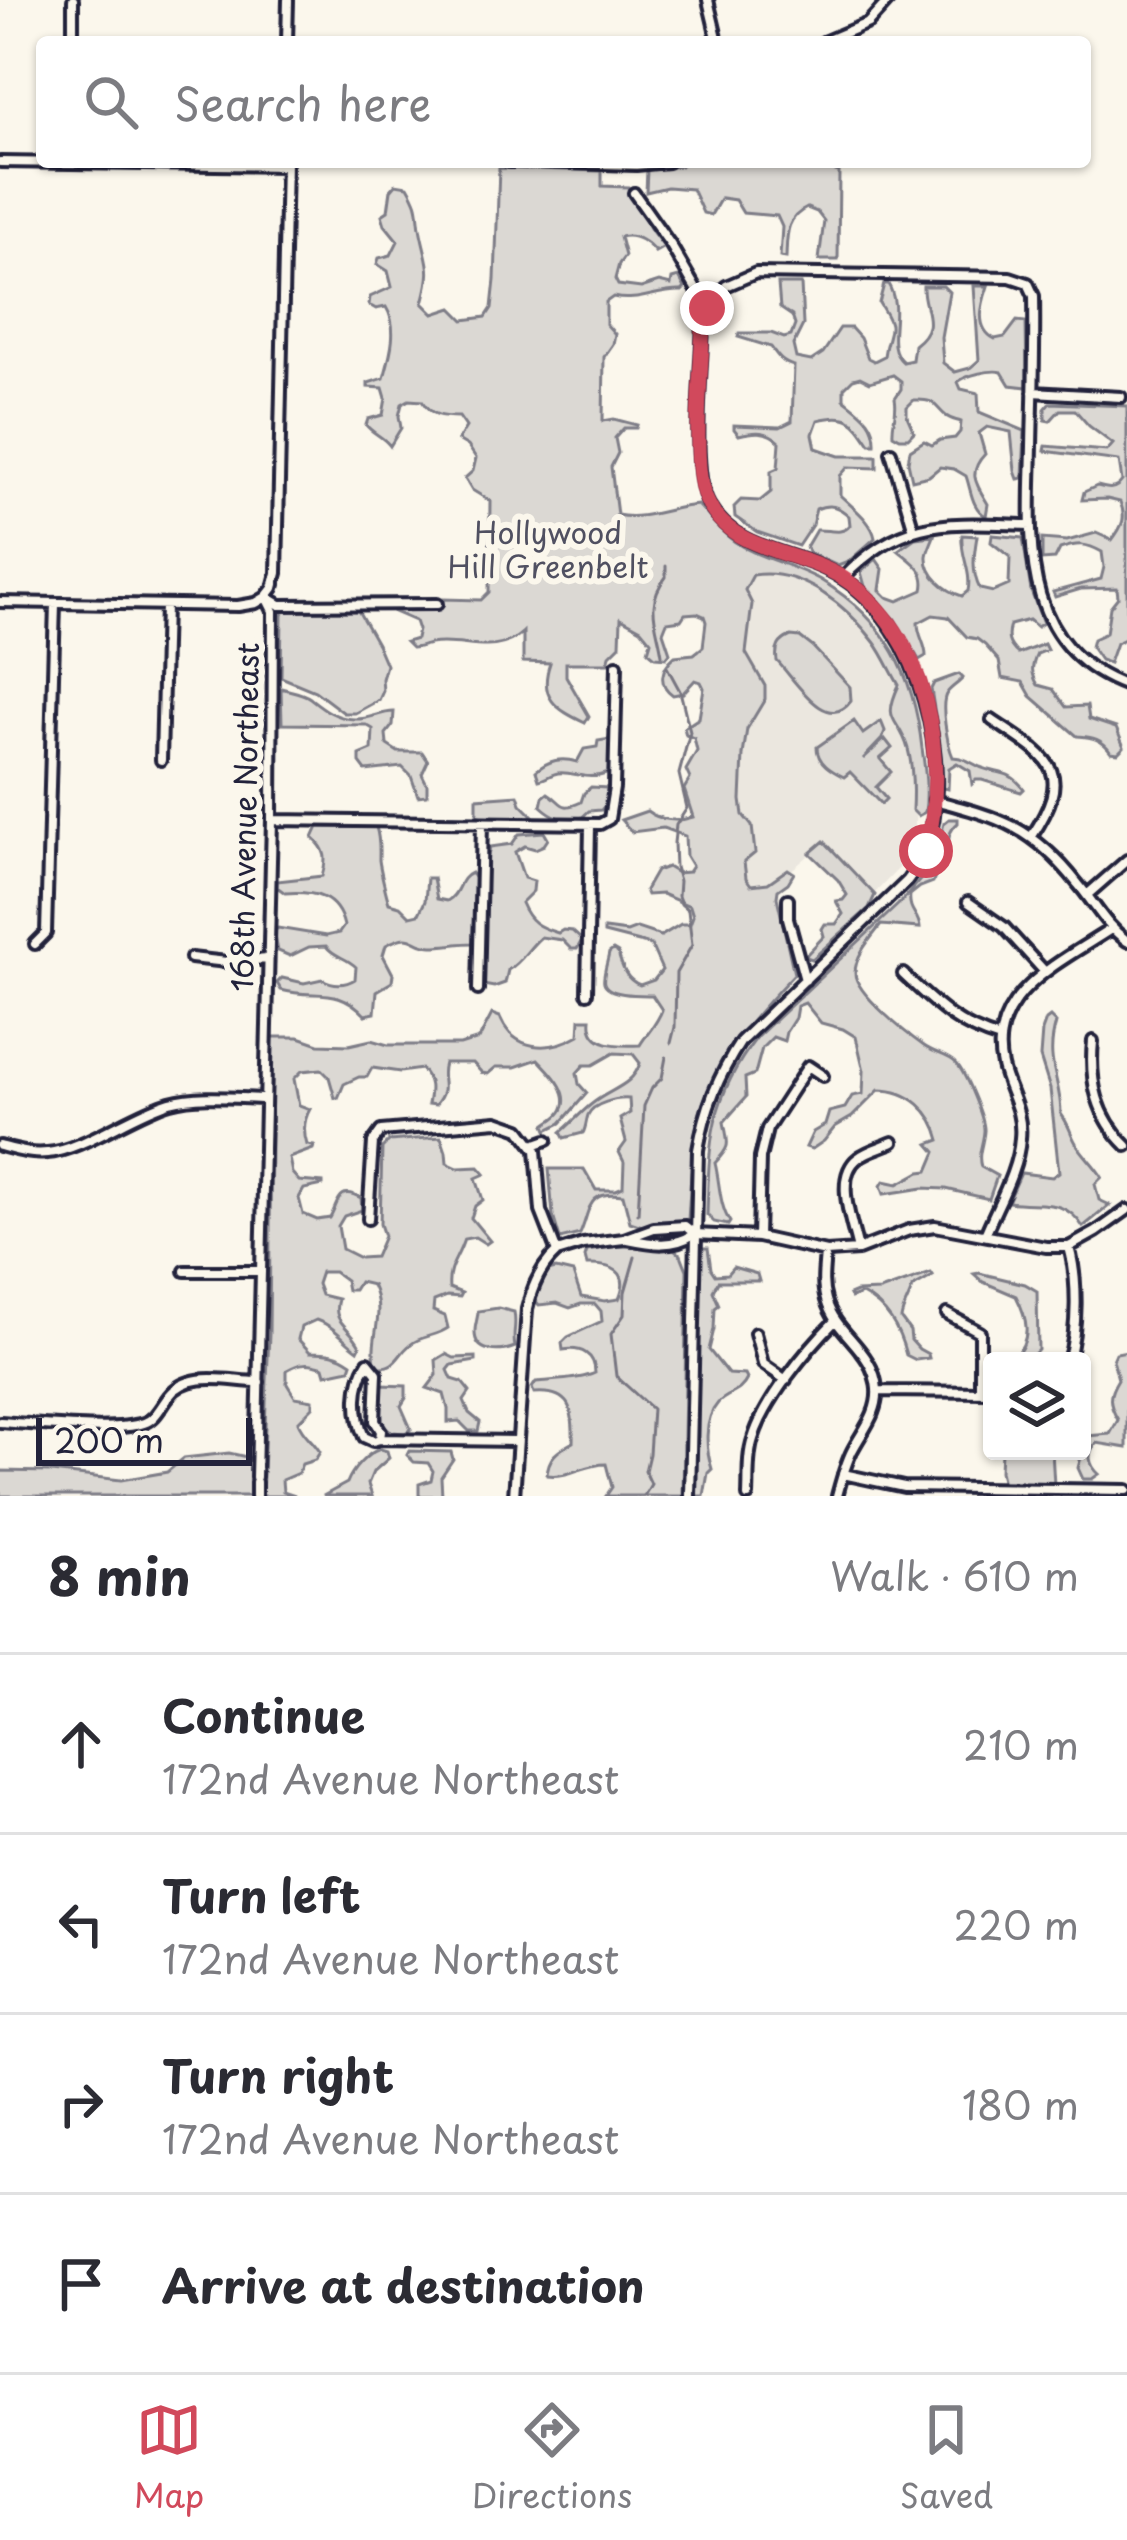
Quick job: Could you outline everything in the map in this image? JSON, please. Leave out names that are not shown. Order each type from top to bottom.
[{"type":"street","points":[[73,0],[73,36]]},
{"type":"street","points":[[287,36],[288,0]]},
{"type":"street","points":[[708,0],[717,36]]},
{"type":"street","points":[[837,36],[868,23],[889,0]]},
{"type":"street","points":[[0,162],[36,162]]},
{"type":"street","name":"168th Avenue Northeast","points":[[256,1496],[272,820],[273,611],[266,597],[277,573],[286,168]]},
{"type":"street","points":[[634,193],[707,308]]},
{"type":"street","points":[[690,1496],[698,1150],[722,1070],[741,1041],[907,881],[926,851],[934,800],[932,744],[921,686],[894,629],[843,578],[740,538],[720,522],[705,498],[699,464],[703,323],[716,293],[756,272],[1010,277],[1028,283],[1034,296],[1030,524],[1041,602],[1071,649],[1102,675],[1127,686]]},
{"type":"street","points":[[1033,392],[1121,397]]},
{"type":"street","points":[[891,452],[914,530]]},
{"type":"street","points":[[843,578],[877,547],[914,530],[946,524],[1030,524]]},
{"type":"street","points":[[0,602],[238,605],[266,597],[280,605],[437,604]]},
{"type":"street","points":[[35,944],[46,934],[55,603]]},
{"type":"street","points":[[161,760],[165,604]]},
{"type":"street","points":[[272,820],[590,826],[609,819],[617,665]]},
{"type":"street","points":[[992,720],[1040,754],[1049,766],[1055,794],[1033,836]]},
{"type":"street","points":[[934,800],[1011,824],[1033,836],[1063,865],[1111,929],[1127,941]]},
{"type":"street","points":[[478,990],[482,824]]},
{"type":"street","points":[[587,993],[590,826]]},
{"type":"street","points":[[1087,895],[1127,860]]},
{"type":"street","points":[[788,898],[788,918],[805,980]]},
{"type":"street","points":[[968,902],[1004,927],[1045,972]]},
{"type":"street","points":[[985,1235],[1020,1142],[1017,1103],[1001,1063],[1000,1040],[1010,1009],[1045,972],[1111,929]]},
{"type":"street","points":[[191,958],[268,959]]},
{"type":"street","points":[[903,974],[944,1013],[1000,1040]]},
{"type":"street","points":[[1093,1041],[1097,1100],[1114,1134],[1127,1146]]},
{"type":"street","points":[[758,1238],[760,1158],[767,1129],[808,1066],[823,1076]]},
{"type":"street","points":[[0,1146],[46,1154],[176,1100],[264,1099]]},
{"type":"street","points":[[368,1219],[373,1142],[380,1132],[497,1121],[520,1129],[533,1145],[541,1211],[557,1252]]},
{"type":"street","points":[[533,1145],[547,1140]]},
{"type":"street","points":[[858,1250],[846,1174],[858,1157],[893,1142]]},
{"type":"street","points":[[514,1496],[530,1296],[542,1269],[557,1252],[654,1228],[685,1226],[695,1234],[758,1238],[826,1252],[858,1250],[923,1227],[946,1227],[1046,1247],[1069,1246],[1127,1210]]},
{"type":"street","points":[[624,1239],[681,1243],[695,1234]]},
{"type":"street","points":[[1069,1246],[1074,1266],[1070,1352]]},
{"type":"street","points":[[826,1252],[826,1304],[864,1352],[878,1391],[837,1496]]},
{"type":"street","points":[[185,1271],[261,1271]]},
{"type":"street","points":[[878,1391],[980,1392],[980,1332],[947,1314]]},
{"type":"street","points":[[748,1496],[753,1436],[787,1380],[836,1321]]},
{"type":"street","points":[[755,1333],[763,1364],[787,1380]]},
{"type":"street","points":[[380,1438],[375,1421],[377,1373],[368,1362],[358,1377],[359,1424],[364,1437],[373,1441],[516,1441]]},
{"type":"street","points":[[0,1422],[139,1424],[151,1421],[183,1382],[259,1382]]},
{"type":"street","points":[[843,1474],[904,1486],[1002,1493],[1127,1490]]},
{"type":"shaded area","points":[[755,554],[830,588],[863,614],[900,675],[918,789],[914,834],[901,866],[871,897],[821,845],[734,919],[741,592]]},
{"type":"green space","name":"Hollywood Hill Greenbelt","points":[[499,168],[602,171],[602,186],[628,187],[664,247],[655,252],[640,239],[620,237],[625,256],[615,279],[618,285],[671,285],[679,277],[685,288],[613,297],[606,302],[606,324],[615,334],[604,357],[603,421],[637,425],[624,428],[615,438],[618,453],[611,467],[617,515],[698,505],[740,545],[822,581],[864,613],[893,652],[912,697],[925,772],[925,812],[918,816],[912,810],[910,756],[892,714],[899,685],[875,643],[837,604],[806,584],[789,577],[753,575],[745,590],[752,604],[746,653],[765,686],[765,699],[747,729],[743,755],[741,800],[743,815],[752,826],[755,853],[744,862],[751,885],[768,883],[788,869],[794,873],[777,897],[794,974],[746,1027],[709,1088],[695,1134],[688,1220],[642,1226],[630,1222],[623,1195],[602,1195],[592,1203],[580,1234],[560,1239],[549,1169],[584,1169],[596,1190],[623,1187],[624,1162],[619,1152],[626,1142],[620,1119],[630,1113],[629,1099],[595,1107],[583,1133],[564,1138],[561,1132],[632,1077],[640,1063],[633,1054],[614,1053],[584,1065],[577,1073],[587,1093],[561,1123],[547,1130],[545,1125],[561,1112],[564,1097],[538,1059],[496,1067],[488,1074],[473,1063],[444,1063],[443,1089],[435,1105],[428,1104],[430,1085],[421,1069],[372,1068],[367,1077],[344,1084],[338,1098],[321,1069],[302,1071],[294,1079],[299,1105],[310,1109],[305,1136],[307,1145],[314,1146],[289,1158],[299,1181],[323,1183],[304,1189],[299,1198],[303,1214],[317,1220],[330,1218],[343,1195],[361,1198],[362,1210],[344,1216],[338,1226],[342,1249],[360,1258],[375,1257],[384,1236],[380,1224],[382,1148],[389,1141],[441,1137],[447,1163],[479,1167],[485,1174],[476,1178],[483,1200],[471,1218],[490,1241],[464,1239],[449,1281],[449,1288],[462,1293],[434,1301],[433,1311],[445,1316],[448,1328],[411,1344],[384,1367],[376,1367],[374,1356],[378,1307],[372,1285],[359,1282],[354,1290],[347,1290],[345,1280],[334,1272],[321,1272],[317,1284],[321,1295],[338,1299],[339,1319],[360,1346],[358,1350],[316,1320],[301,1327],[298,1339],[310,1352],[332,1354],[352,1363],[350,1369],[326,1374],[324,1367],[309,1364],[287,1370],[287,1384],[295,1397],[313,1400],[313,1407],[298,1422],[320,1452],[315,1460],[302,1464],[298,1473],[282,1480],[283,1492],[295,1496],[262,1496],[272,1037],[299,1037],[319,1044],[371,1040],[388,1045],[460,1045],[479,1039],[492,1014],[500,1017],[514,1037],[534,1046],[579,1035],[580,1019],[591,1019],[594,1035],[606,1043],[640,1045],[662,1010],[652,995],[625,994],[607,987],[609,953],[618,953],[628,976],[640,985],[654,980],[662,970],[651,945],[604,933],[604,929],[627,932],[637,928],[661,936],[690,924],[693,916],[690,906],[662,894],[647,895],[645,890],[656,871],[667,867],[688,872],[692,866],[685,836],[663,828],[632,832],[621,820],[647,811],[669,820],[693,817],[684,789],[690,779],[686,770],[697,751],[694,738],[684,728],[699,718],[704,688],[695,680],[683,693],[673,695],[663,676],[675,656],[694,654],[703,647],[704,616],[685,614],[681,620],[667,622],[663,632],[670,653],[666,658],[648,651],[651,641],[621,618],[620,645],[608,663],[566,663],[566,676],[589,716],[585,723],[552,701],[546,685],[550,663],[523,662],[523,632],[490,646],[442,643],[412,648],[406,642],[416,639],[415,621],[392,611],[436,609],[442,599],[481,600],[489,592],[490,501],[472,490],[465,478],[473,471],[476,458],[458,440],[466,427],[459,417],[438,415],[422,401],[409,400],[402,404],[401,428],[390,446],[366,425],[368,419],[383,415],[383,388],[368,387],[368,383],[384,378],[392,342],[386,307],[369,305],[370,297],[392,287],[388,271],[377,264],[379,258],[391,255],[398,241],[382,215],[388,211],[396,184],[408,186],[417,205],[428,267],[423,303],[434,314],[452,308],[464,320],[486,317],[492,308],[495,280]]},
{"type":"green space","points":[[826,168],[839,172],[838,260],[819,260],[824,221],[817,212],[807,208],[791,222],[786,258],[780,257],[782,227],[777,216],[743,213],[735,200],[721,198],[711,215],[703,213],[692,189],[667,187],[646,192],[647,170]]},
{"type":"green space","points":[[778,284],[801,284],[803,325],[793,345],[796,358],[811,361],[823,353],[840,328],[851,328],[868,358],[874,361],[884,356],[890,329],[879,303],[884,284],[895,305],[897,355],[903,362],[912,360],[914,345],[927,331],[923,286],[943,286],[949,292],[941,337],[943,363],[955,372],[979,360],[974,286],[988,286],[981,315],[988,334],[995,339],[1005,337],[1017,321],[1026,322],[1027,387],[1010,385],[998,371],[958,382],[961,389],[978,393],[979,412],[1025,431],[1023,478],[1018,479],[1015,471],[1011,432],[987,427],[979,433],[985,454],[975,473],[988,504],[986,516],[975,504],[966,476],[954,469],[940,467],[912,480],[910,450],[924,441],[932,445],[955,438],[961,422],[930,402],[914,400],[907,407],[907,416],[914,432],[900,438],[893,429],[901,381],[893,375],[870,382],[860,377],[844,388],[844,399],[870,423],[875,444],[844,418],[818,420],[813,434],[816,448],[839,456],[877,456],[877,468],[848,467],[840,476],[840,495],[866,520],[875,538],[838,566],[806,547],[816,530],[839,531],[850,525],[849,516],[837,508],[816,509],[798,546],[757,532],[735,517],[734,507],[741,500],[760,501],[771,492],[771,471],[778,468],[780,442],[761,433],[739,435],[734,425],[780,427],[792,421],[794,366],[771,347],[738,337],[739,333],[791,336],[795,325],[792,316],[780,308]]},
{"type":"green space","points":[[1050,403],[1127,406],[1127,638],[1116,643],[1109,663],[1100,660],[1091,647],[1093,639],[1106,633],[1117,588],[1081,589],[1055,597],[1053,592],[1101,579],[1102,552],[1077,545],[1060,549],[1055,559],[1042,560],[1042,539],[1067,541],[1096,533],[1112,540],[1122,522],[1120,502],[1082,500],[1084,492],[1097,486],[1111,488],[1122,481],[1119,461],[1045,451],[1046,446],[1107,451],[1113,444],[1075,410],[1060,410],[1050,421],[1045,420]]},
{"type":"green space","points":[[962,535],[977,536],[977,583],[980,589],[993,592],[1009,585],[1010,557],[991,542],[992,535],[1023,538],[1031,591],[1043,623],[1037,627],[1029,620],[1010,625],[1010,644],[1018,654],[1044,644],[1047,650],[1037,654],[1033,666],[1038,685],[1053,689],[1066,707],[1087,706],[1089,719],[1116,728],[1124,747],[1118,753],[1097,739],[1077,736],[1031,696],[1023,682],[1002,678],[999,661],[985,645],[967,637],[948,617],[933,615],[918,623],[926,656],[919,660],[894,618],[866,590],[861,572],[876,559],[883,569],[880,590],[887,597],[898,601],[923,590],[921,572],[898,550],[915,538],[934,536],[927,556],[930,570],[962,596],[969,584]]},
{"type":"green space","points":[[356,607],[386,665],[379,700],[355,713],[344,713],[315,691],[281,677],[282,615],[286,608]]},
{"type":"green space","points":[[791,636],[813,647],[850,687],[851,701],[842,710],[822,708],[812,701],[777,661],[779,646]]},
{"type":"green space","points":[[959,674],[963,678],[947,693],[944,706],[953,757],[1008,775],[1024,789],[1021,792],[982,780],[972,784],[970,771],[957,763],[949,768],[948,789],[942,788],[931,689],[934,683]]},
{"type":"green space","points":[[281,688],[303,694],[347,718],[394,712],[387,745],[398,752],[422,752],[428,761],[422,774],[427,795],[418,796],[402,767],[366,771],[360,755],[372,750],[373,729],[366,725],[282,724]]},
{"type":"green space","points":[[854,721],[863,734],[881,721],[885,731],[863,759],[885,739],[892,748],[880,759],[891,772],[876,787],[886,799],[881,804],[850,772],[844,777],[835,772],[818,753],[817,747]]},
{"type":"green space","points":[[610,739],[609,773],[594,777],[558,773],[539,780],[536,771],[546,764],[577,762],[584,749]]},
{"type":"green space","points":[[591,787],[607,788],[608,802],[580,819],[559,817],[541,806],[548,793],[562,805],[574,805]]},
{"type":"green space","points":[[518,795],[533,816],[505,820],[477,815],[477,798]]},
{"type":"green space","points":[[949,819],[958,819],[958,823],[933,882],[910,895],[920,928],[881,925],[861,953],[855,973],[863,991],[883,1012],[960,1068],[983,1125],[981,1167],[997,1176],[989,1199],[946,1189],[884,1194],[884,1181],[898,1184],[928,1171],[936,1152],[929,1144],[940,1140],[926,1111],[901,1094],[879,1090],[824,1141],[812,1149],[806,1147],[813,1132],[825,1125],[829,1112],[845,1108],[852,1096],[863,1094],[864,1071],[856,1037],[821,1023],[805,1003],[797,1006],[784,1041],[773,1037],[762,1048],[755,1074],[745,1078],[746,1097],[724,1122],[727,1144],[715,1163],[730,1222],[714,1222],[707,1215],[711,1142],[721,1101],[741,1059],[757,1037],[903,900],[926,873]]},
{"type":"green space","points":[[318,827],[376,827],[389,903],[410,916],[419,914],[425,901],[427,878],[433,878],[437,899],[447,901],[467,876],[471,873],[475,879],[473,943],[432,946],[407,938],[386,945],[383,955],[392,982],[377,991],[375,1013],[365,1015],[335,996],[281,990],[277,983],[282,978],[338,984],[355,979],[356,967],[326,946],[290,956],[278,951],[274,931],[278,928],[326,936],[339,933],[344,926],[330,901],[285,893],[277,887],[277,881],[322,876],[325,855],[313,838]]},
{"type":"green space","points":[[544,832],[548,839],[544,845],[515,852],[524,878],[534,881],[533,891],[521,903],[540,926],[558,933],[572,931],[582,940],[577,949],[571,949],[562,940],[541,937],[508,970],[505,983],[483,985],[490,847],[512,844],[519,834]]},
{"type":"green space","points":[[824,841],[875,895],[869,908],[812,959],[807,954],[824,936],[825,924],[836,924],[843,914],[836,901],[847,895],[810,853]]},
{"type":"green space","points":[[1050,1017],[1056,1023],[1052,1060],[1061,1114],[1102,1177],[1095,1184],[1099,1200],[1110,1205],[1083,1227],[1059,1207],[1008,1202],[1021,1173],[1052,1177],[1059,1172],[1050,1089],[1040,1057],[1042,1031]]},
{"type":"green space","points":[[618,1246],[673,1248],[687,1270],[683,1496],[606,1496],[612,1487],[606,1464],[547,1475],[554,1455],[573,1442],[573,1420],[563,1399],[534,1393],[532,1388],[536,1382],[595,1373],[590,1357],[563,1350],[562,1343],[602,1321],[595,1304],[570,1308],[557,1303],[539,1305],[535,1300],[548,1271],[556,1269],[573,1273],[581,1297],[619,1299],[623,1282],[617,1271],[587,1265],[585,1257],[587,1251]]},
{"type":"green space","points":[[703,1248],[708,1248],[715,1275],[727,1274],[733,1267],[757,1274],[759,1281],[718,1281],[713,1291],[719,1305],[709,1350],[728,1374],[747,1379],[713,1410],[707,1435],[712,1469],[704,1496],[696,1496],[701,1256]]},
{"type":"green space","points":[[931,1273],[912,1288],[901,1319],[911,1340],[928,1354],[929,1358],[916,1360],[906,1355],[896,1327],[878,1305],[862,1294],[849,1295],[880,1291]]},
{"type":"green space","points":[[974,1274],[1025,1284],[1037,1291],[1036,1352],[1018,1352],[1026,1328],[1016,1296]]},
{"type":"green space","points":[[478,1311],[514,1312],[515,1347],[489,1350],[476,1339]]},
{"type":"green space","points":[[1127,1351],[1127,1448],[1097,1443],[1091,1451],[1091,1436],[1110,1434],[1118,1420],[1110,1399],[1118,1379],[1116,1353]]},
{"type":"green space","points":[[446,1354],[476,1357],[476,1361],[448,1370],[470,1392],[464,1401],[480,1422],[478,1431],[469,1431],[459,1421],[448,1422],[444,1394],[427,1388],[437,1375],[436,1360]]},
{"type":"green space","points":[[381,1385],[406,1386],[401,1406],[411,1429],[405,1433],[392,1432],[383,1424]]},
{"type":"green space","points":[[380,1449],[389,1458],[373,1472],[368,1484],[372,1496],[323,1496],[347,1483],[360,1463]]},
{"type":"green space","points":[[409,1451],[451,1452],[453,1459],[441,1477],[442,1496],[419,1496],[419,1484],[431,1480],[433,1471],[428,1463],[414,1462]]},
{"type":"green space","points":[[229,1453],[251,1458],[256,1496],[0,1496],[0,1471],[121,1480],[167,1472],[184,1458]]},
{"type":"green space","points":[[1001,1460],[1053,1460],[1054,1485],[1003,1484]]},
{"type":"green space","points":[[1080,1460],[1090,1460],[1099,1474],[1083,1479]]},
{"type":"waterway","points":[[662,655],[654,606],[666,566]]},
{"type":"waterway","points":[[667,667],[680,691],[690,732],[679,774],[687,808],[676,825],[674,843],[678,896],[688,910],[692,945],[676,973],[671,1043]]},
{"type":"waterway","points":[[638,1214],[644,1106],[662,1078],[666,1057]]},
{"type":"waterway","points":[[635,1257],[624,1315],[611,1334],[616,1376],[652,1409],[645,1471],[651,1484],[644,1496]]},
{"type":"route","points":[[707,308],[699,464],[705,498],[720,522],[740,538],[843,578],[894,629],[927,707],[934,773],[926,851]]}]
